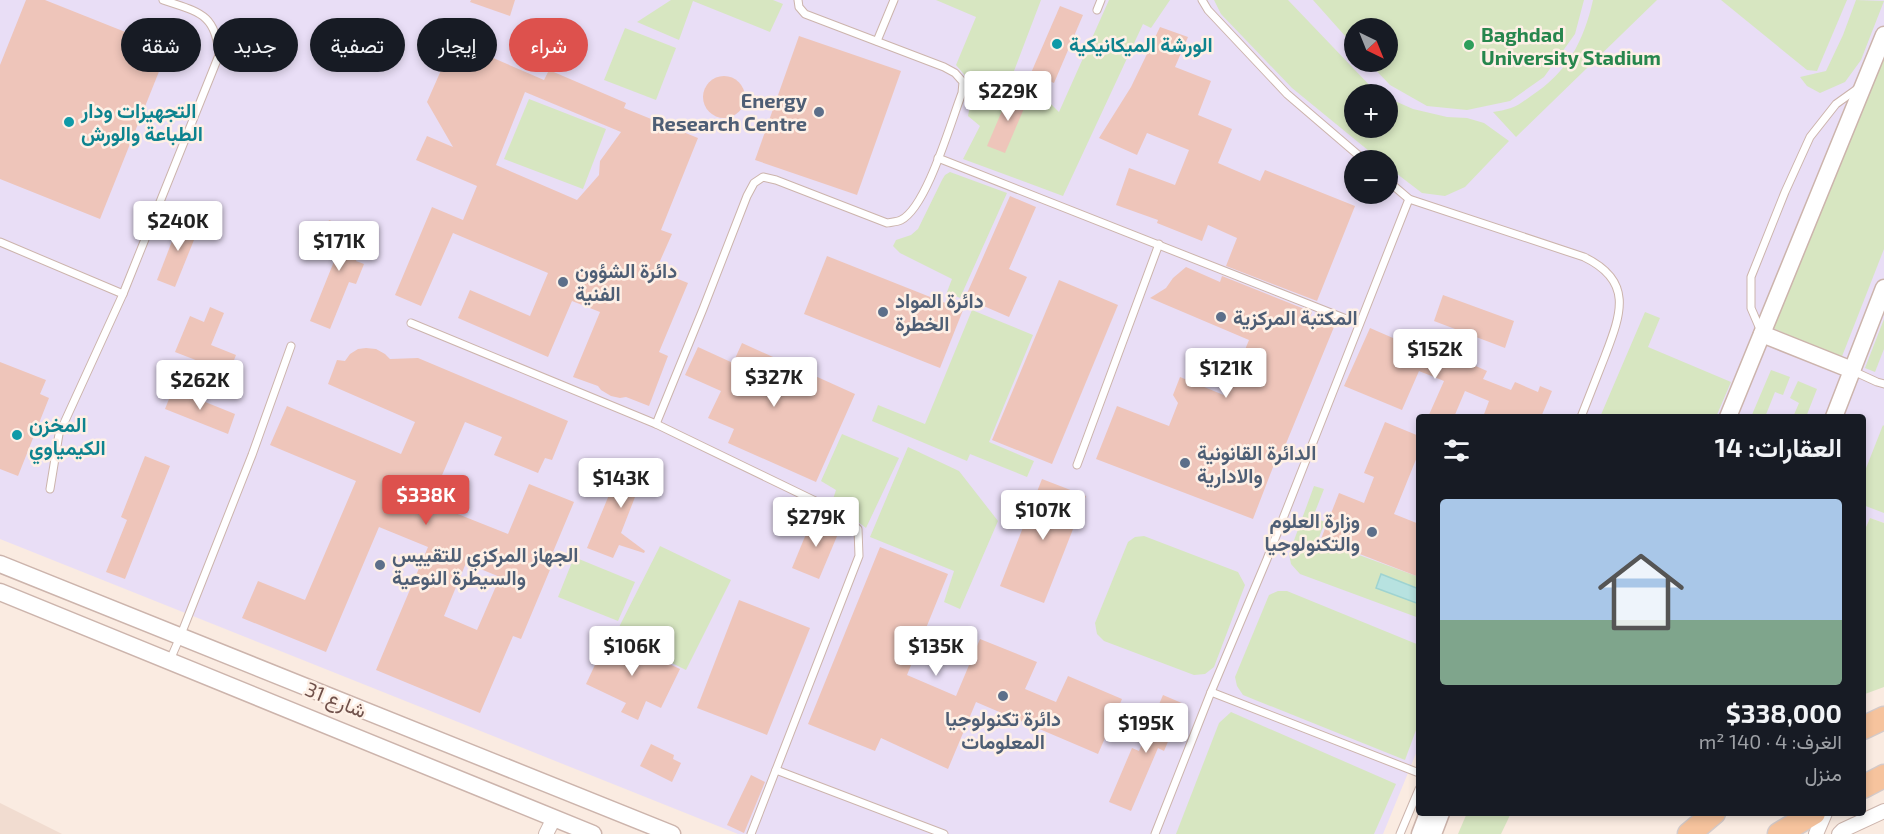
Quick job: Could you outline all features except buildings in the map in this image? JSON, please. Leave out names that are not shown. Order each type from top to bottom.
[{"type":"main road","points":[[1866,727],[1884,718]]},
{"type":"main road","points":[[1866,785],[1884,776]]},
{"type":"main road","points":[[1689,834],[1710,816]]},
{"type":"main road","points":[[1779,834],[1809,816]]},
{"type":"street","points":[[1729,414],[1884,34]]},
{"type":"street","points":[[1835,414],[1884,288]]},
{"type":"street","points":[[1762,334],[1852,370]]},
{"type":"street","name":"شارع 31","points":[[0,564],[672,834]]},
{"type":"street","name":"شارع 31","points":[[0,592],[593,834]]},
{"type":"street","points":[[1866,715],[1884,712]]},
{"type":"street","points":[[1839,834],[1884,811]]},
{"type":"street","points":[[1420,834],[1427,816]]},
{"type":"street","points":[[1433,834],[1440,816]]},
{"type":"street","points":[[1816,834],[1824,816]]},
{"type":"street","points":[[546,834],[554,818]]},
{"type":"lane","points":[[50,489],[59,434],[123,294],[219,55],[218,38],[204,15],[163,0]]},
{"type":"lane","points":[[656,424],[754,183],[763,177],[776,180],[887,223],[901,220],[920,200],[962,93],[963,82],[955,73],[805,14],[799,7],[798,0]]},
{"type":"lane","points":[[877,41],[894,0]]},
{"type":"lane","points":[[1097,10],[1101,0]]},
{"type":"lane","points":[[1202,0],[1208,10],[1287,94],[1352,150]]},
{"type":"lane","points":[[1762,334],[1751,308],[1751,277],[1785,192],[1810,137],[1836,104],[1864,84]]},
{"type":"lane","points":[[938,158],[1359,324]]},
{"type":"lane","points":[[1398,190],[1408,199],[1584,258],[1599,265],[1611,277],[1618,292],[1620,309],[1616,326],[1582,414]]},
{"type":"lane","points":[[1155,834],[1267,559],[1408,199]]},
{"type":"lane","points":[[0,242],[123,294]]},
{"type":"lane","points":[[1077,465],[1158,244]]},
{"type":"lane","points":[[411,323],[656,424],[838,512],[858,529],[859,556],[751,834]]},
{"type":"lane","points":[[169,662],[252,455],[291,346]]},
{"type":"lane","points":[[1852,370],[1884,384]]},
{"type":"lane","points":[[1211,692],[1416,772]]},
{"type":"lane","points":[[776,770],[942,834]]},
{"type":"lane","points":[[1400,834],[1416,796]]},
{"type":"shaded area","points":[[0,0],[1884,0],[1884,523],[1870,518],[1866,527],[1866,414],[1416,414],[1416,753],[1383,834],[738,834],[0,539]]},
{"type":"shaded area","points":[[0,803],[62,834],[0,834]]},
{"type":"green space","points":[[671,0],[773,0],[783,4],[770,32],[693,1],[679,40],[637,22]]},
{"type":"green space","points":[[936,0],[1041,0],[1014,71],[1026,80],[1025,88],[1045,98],[1059,112],[1109,0],[1170,0],[1151,28],[1143,24],[1063,196],[963,159],[980,126],[968,116],[974,86],[956,65],[976,17]]},
{"type":"green space","points":[[1214,0],[1288,0],[1344,59],[1344,72],[1357,72],[1368,84],[1344,84],[1344,131],[1292,88],[1221,14]]},
{"type":"green space","name":"Baghdad University Stadium","points":[[1313,0],[1584,0],[1575,34],[1544,77],[1510,101],[1467,110],[1427,106],[1398,90],[1398,84],[1389,84],[1378,72],[1398,72],[1398,18],[1344,18],[1344,35]]},
{"type":"green space","points":[[1593,0],[1657,0],[1516,137],[1493,112],[1509,109],[1519,104],[1555,77],[1579,42]]},
{"type":"green space","points":[[1721,0],[1847,0],[1817,71],[1807,70]]},
{"type":"green space","points":[[1856,0],[1884,1],[1861,60],[1845,82],[1820,93],[1807,86],[1800,77],[1826,71]]},
{"type":"green space","points":[[625,28],[676,48],[656,100],[604,80]]},
{"type":"green space","points":[[1884,55],[1884,249],[1841,359],[1773,328]]},
{"type":"green space","points":[[529,99],[606,129],[583,189],[504,159]]},
{"type":"green space","points":[[1398,102],[1413,109],[1484,123],[1509,141],[1465,187],[1445,196],[1422,193],[1398,175],[1398,150],[1368,150],[1353,138],[1398,138]]},
{"type":"green space","points":[[950,172],[1007,193],[960,298],[947,292],[952,279],[900,253],[893,246],[896,240],[911,235],[918,229],[942,180]]},
{"type":"green space","points":[[972,310],[1033,335],[989,442],[1034,461],[1027,477],[970,454],[967,461],[872,421],[878,405],[925,424]]},
{"type":"green space","points":[[1645,312],[1660,318],[1648,347],[1731,382],[1717,414],[1601,414]]},
{"type":"green space","points":[[1884,319],[1884,349],[1875,372],[1865,368]]},
{"type":"green space","points":[[1771,370],[1790,377],[1783,395],[1775,392],[1766,414],[1752,414]]},
{"type":"green space","points":[[1798,381],[1817,389],[1807,414],[1794,414],[1799,403],[1790,398]]},
{"type":"green space","points":[[1883,425],[1884,513],[1866,506],[1866,468]]},
{"type":"green space","points":[[842,434],[899,458],[866,528],[832,502],[836,490],[821,481]]},
{"type":"green space","points":[[908,447],[959,471],[998,521],[960,609],[944,602],[954,571],[870,537]]},
{"type":"green space","points":[[1314,486],[1324,489],[1313,517],[1325,522],[1318,540],[1416,576],[1416,617],[1300,574],[1291,564],[1289,554]]},
{"type":"green space","points":[[1870,518],[1884,523],[1884,687],[1866,694],[1866,527]]},
{"type":"green space","points":[[1144,536],[1238,572],[1245,585],[1214,667],[1205,674],[1194,675],[1104,641],[1097,634],[1095,623],[1128,542],[1135,537]]},
{"type":"green space","points":[[660,546],[731,580],[686,670],[615,635]]},
{"type":"green space","points":[[574,557],[635,582],[618,621],[558,597]]},
{"type":"green space","points":[[1278,591],[1287,591],[1416,644],[1416,730],[1405,760],[1243,695],[1237,686],[1235,677],[1269,595]]},
{"type":"green space","points":[[1231,712],[1396,784],[1374,834],[1176,834],[1219,723]]},
{"type":"green space","points":[[1466,816],[1510,816],[1501,834],[1458,834]]},
{"type":"water","points":[[1381,574],[1416,588],[1416,603],[1376,588]]},
{"type":"place","name":"الورشة الميكانيكية","points":[[1057,44]]},
{"type":"place","name":"Baghdad University Stadium","points":[[1469,45]]},
{"type":"place","name":"Energy Research Centre","points":[[819,112]]},
{"type":"place","name":"التجهيزات ودار الطباعة والورش","points":[[69,122]]},
{"type":"place","name":"دائرة الشؤون الفنية","points":[[563,282]]},
{"type":"place","name":"دائرة المواد الخطرة","points":[[883,312]]},
{"type":"place","name":"المكتبة المركزية","points":[[1221,317]]},
{"type":"place","name":"المخزن الكيمياوي","points":[[17,435]]},
{"type":"place","name":"الدائرة القانونية والادارية","points":[[1185,463]]},
{"type":"place","name":"وزارة العلوم والتكنولوجيا","points":[[1372,532]]},
{"type":"place","name":"الجهاز المركزي للتقييس والسيطرة النوعية","points":[[380,565]]},
{"type":"place","name":"دائرة تكنولوجيا المعلومات","points":[[1003,696]]}]
